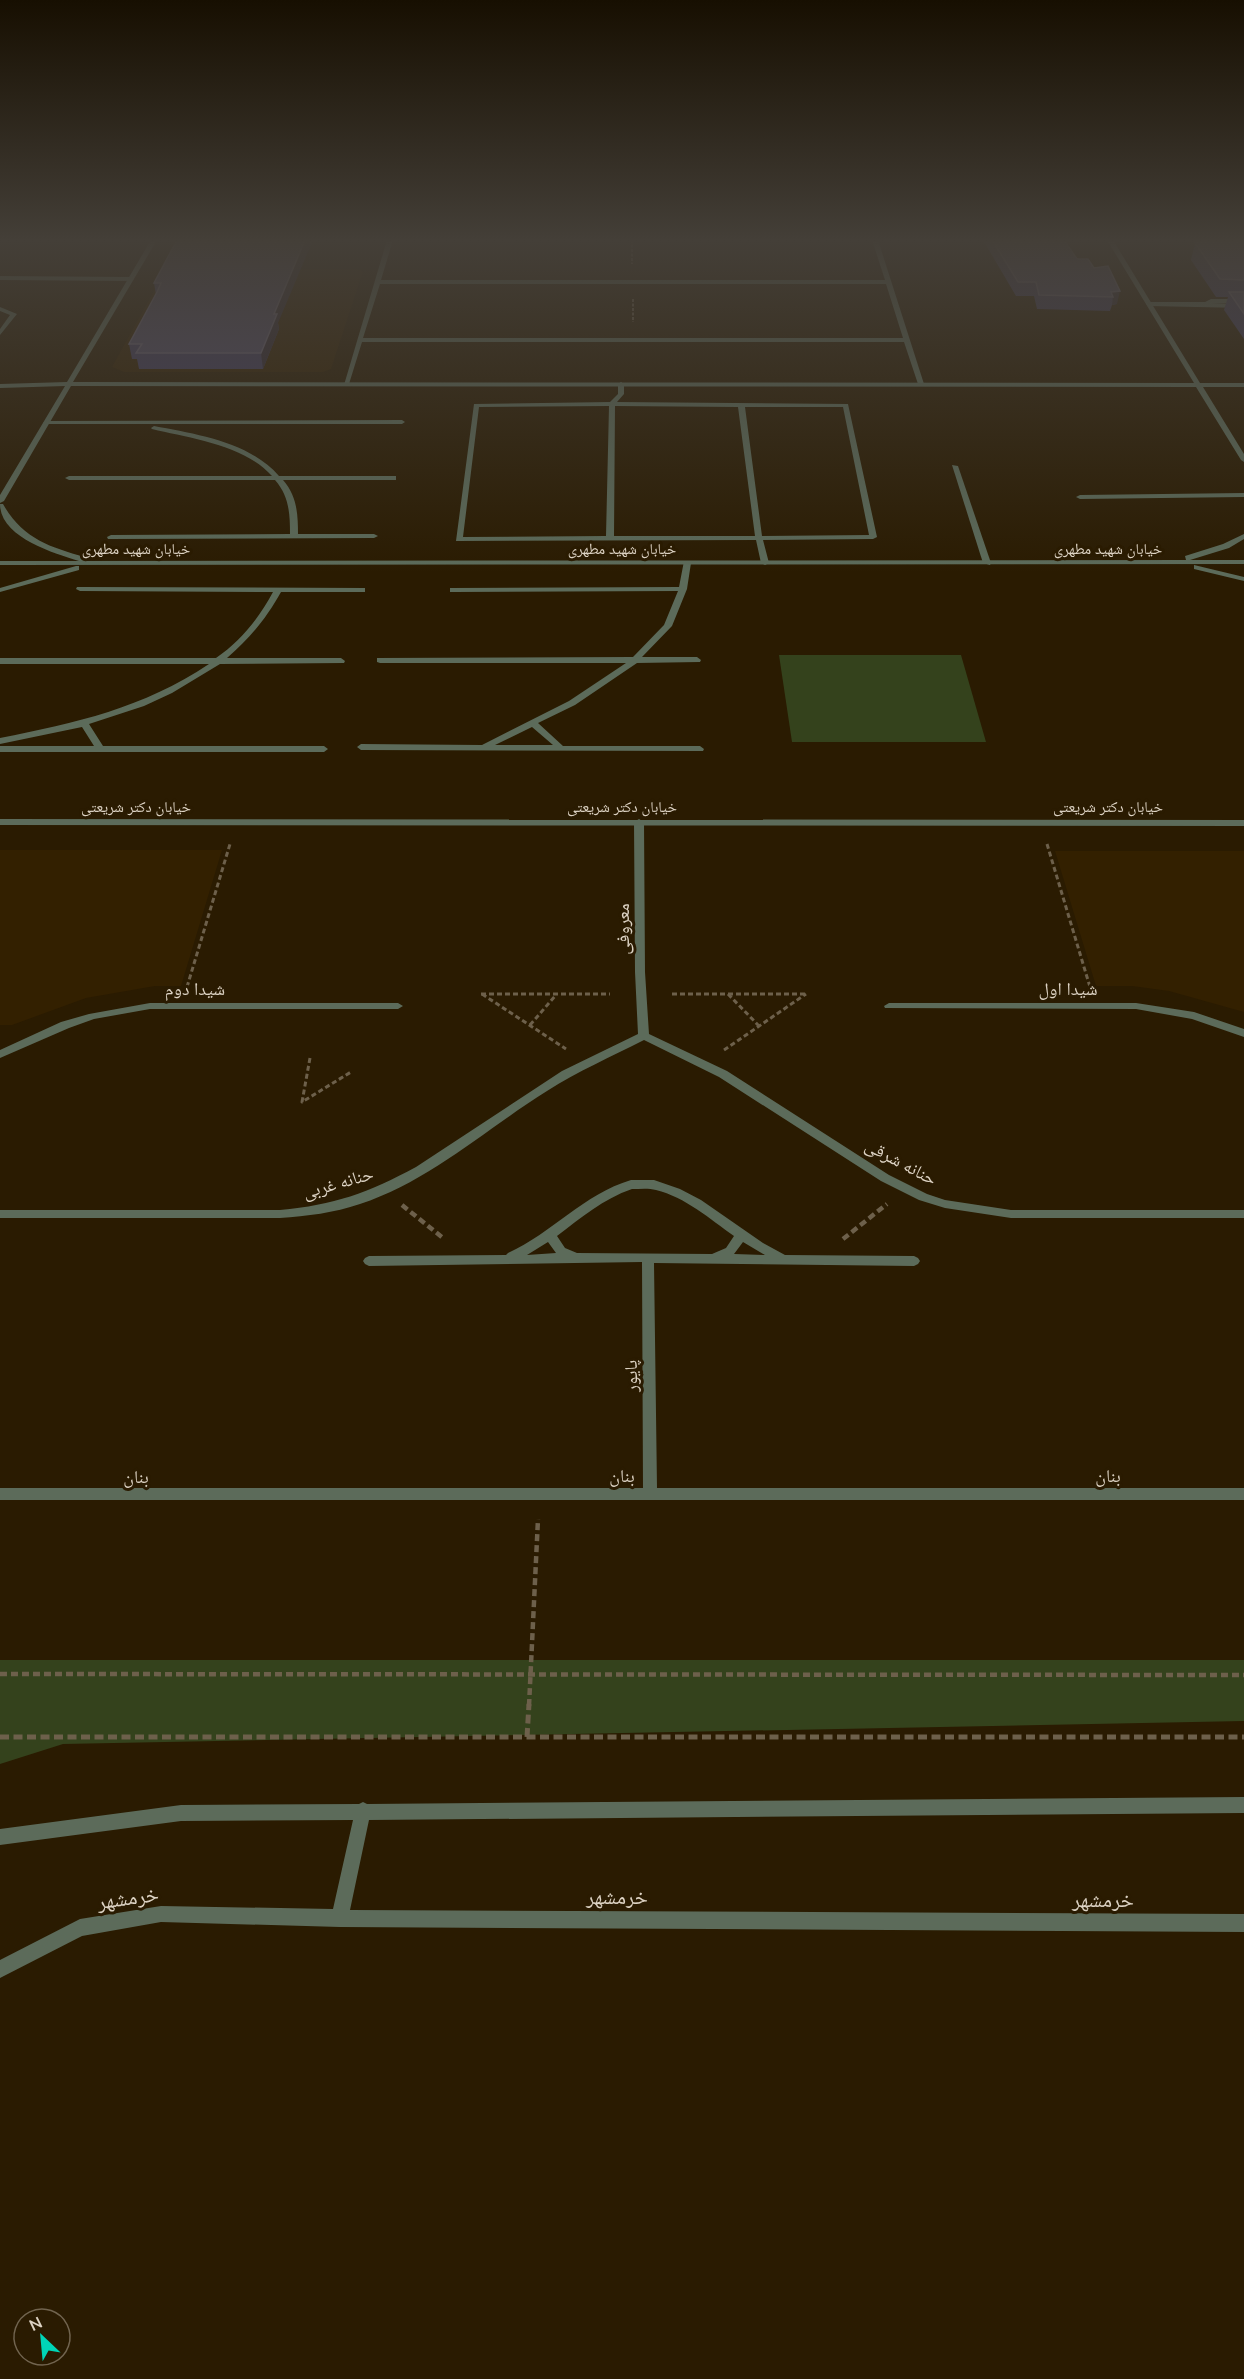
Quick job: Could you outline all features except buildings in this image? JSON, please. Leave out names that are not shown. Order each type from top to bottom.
[{"type":"street","points":[[0,501],[88,351]]},
{"type":"street","points":[[346,384],[356,351]]},
{"type":"street","points":[[911,351],[921,384]]},
{"type":"street","points":[[1178,351],[1244,460]]},
{"type":"street","points":[[0,386],[69,384],[1244,385]]},
{"type":"street","points":[[610,537],[612,404],[621,394],[621,384]]},
{"type":"street","points":[[612,404],[846,405],[873,537],[459,539],[476,405],[612,404]]},
{"type":"street","points":[[741,404],[759,538],[765,563]]},
{"type":"street","points":[[126,422],[210,439],[256,460],[278,478],[292,499],[296,518],[294,537]]},
{"type":"street","points":[[210,439],[226,422]]},
{"type":"street","points":[[46,423],[402,422]]},
{"type":"street","points":[[954,466],[987,562]]},
{"type":"street","points":[[69,478],[393,478]]},
{"type":"street","points":[[1080,497],[1244,495]]},
{"type":"street","points":[[0,506],[10,522],[31,538],[55,550],[101,563]]},
{"type":"street","points":[[111,537],[374,536]]},
{"type":"street","points":[[1169,562],[1209,552],[1244,536]]},
{"type":"street","points":[[1169,562],[1244,579]]},
{"type":"street","name":"خیابان شهید مطهری","points":[[0,563],[1244,562]]},
{"type":"street","points":[[0,590],[51,573],[101,563]]},
{"type":"street","points":[[483,747],[534,724],[572,703],[635,660],[668,626],[683,589],[687,563]]},
{"type":"street","points":[[80,589],[362,590]]},
{"type":"street","points":[[453,590],[683,589]]},
{"type":"street","points":[[0,741],[84,723],[164,693],[219,661],[251,633],[264,618],[278,590]]},
{"type":"street","points":[[380,660],[697,660]]},
{"type":"street","points":[[0,661],[341,661]]},
{"type":"street","points":[[84,723],[100,749]]},
{"type":"street","points":[[534,724],[561,748]]},
{"type":"street","points":[[361,747],[700,749]]},
{"type":"street","points":[[0,749],[324,749]]},
{"type":"street","name":"خیابان دکتر شریعتی","points":[[0,822],[1244,823]]},
{"type":"street","name":"معروفی","points":[[639,822],[640,972],[644,1036]]},
{"type":"street","name":"شیدا دوم","points":[[0,1054],[65,1025],[111,1012],[150,1006],[398,1006]]},
{"type":"street","name":"شیدا اول","points":[[889,1006],[1136,1006],[1194,1016],[1244,1033]]},
{"type":"street","name":"حنانه غربی","points":[[0,1214],[280,1214],[302,1213],[346,1204],[368,1197],[406,1178],[566,1074],[644,1036]]},
{"type":"street","name":"حنانه شرقی","points":[[644,1036],[723,1074],[885,1178],[923,1197],[945,1204],[1011,1214],[1244,1214]]},
{"type":"street","points":[[496,1260],[527,1250],[608,1193],[632,1185],[645,1184],[682,1192],[740,1236],[763,1250],[795,1260]]},
{"type":"street","points":[[550,1236],[561,1251],[583,1257]]},
{"type":"street","points":[[708,1257],[730,1251],[740,1236]]},
{"type":"street","points":[[369,1261],[583,1257],[914,1261]]},
{"type":"street","name":"پایور","points":[[648,1257],[650,1494]]},
{"type":"street","name":"بنان","points":[[0,1495],[1244,1494]]},
{"type":"street","points":[[0,1837],[181,1813],[1244,1804]]},
{"type":"street","points":[[340,1918],[363,1810]]},
{"type":"street","name":"خرمشهر","points":[[0,1969],[80,1928],[161,1914],[340,1918],[1244,1923]]},
{"type":"path","points":[[186,990],[230,844]]},
{"type":"path","points":[[1047,844],[1091,990]]},
{"type":"path","points":[[566,1049],[482,994],[610,994]]},
{"type":"path","points":[[530,1025],[556,994]]},
{"type":"path","points":[[672,994],[806,994],[724,1050]]},
{"type":"path","points":[[728,994],[759,1026]]},
{"type":"path","points":[[310,1058],[302,1102],[351,1072]]},
{"type":"path","points":[[837,1244],[887,1204]]},
{"type":"path","points":[[402,1205],[451,1244]]},
{"type":"path","points":[[527,1737],[538,1519]]},
{"type":"path","points":[[0,1674],[1244,1675]]},
{"type":"path","points":[[0,1737],[1244,1737]]},
{"type":"shaded area","points":[[121,351],[337,351],[331,369],[323,372],[124,372],[112,367]]},
{"type":"shaded area","points":[[0,850],[222,850],[181,986],[155,986],[86,998],[12,1025],[0,1025]]},
{"type":"shaded area","points":[[1055,851],[1244,851],[1244,1012],[1169,991],[1132,986],[1096,986]]},
{"type":"green space","points":[[779,655],[961,655],[986,742],[792,742]]},
{"type":"green space","points":[[0,1660],[1244,1660],[1244,1721],[63,1744],[0,1764]]}]
